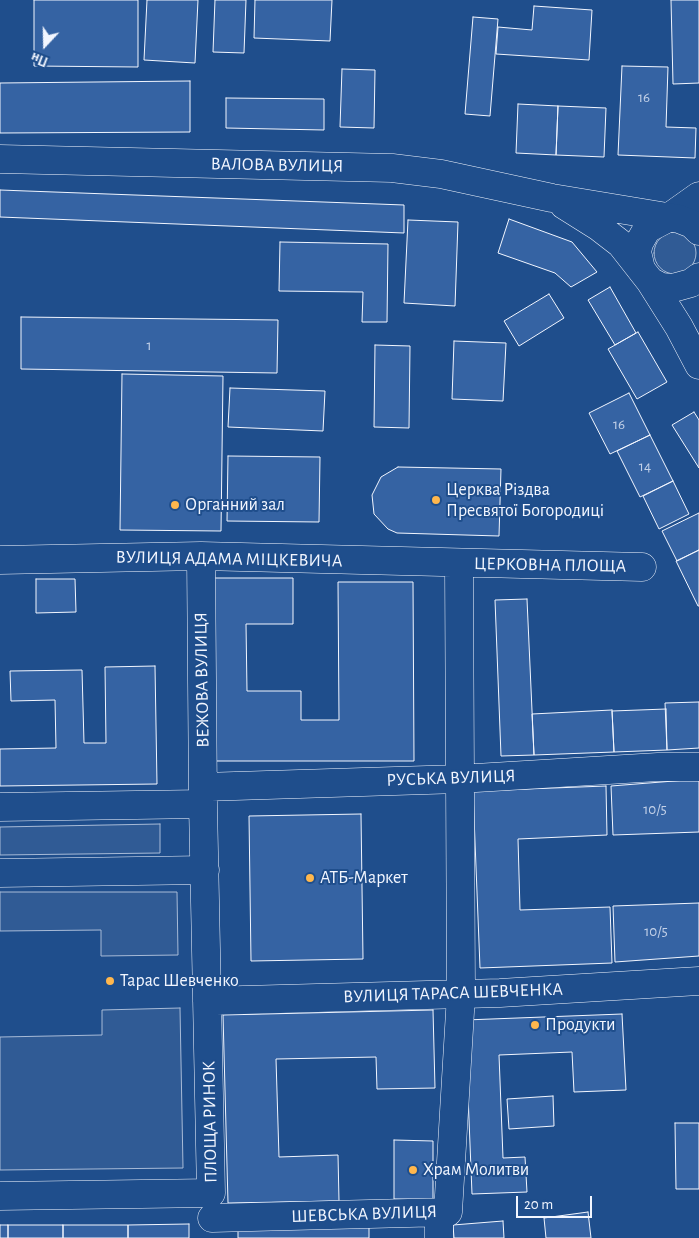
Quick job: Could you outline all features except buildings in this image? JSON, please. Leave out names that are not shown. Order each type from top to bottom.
[{"type":"street","name":"ВАЛОВА ВУЛИЦЯ","points":[[0,159],[392,168],[441,174],[552,198],[679,219],[692,224],[699,231]]},
{"type":"street","points":[[668,218],[699,196]]},
{"type":"street","name":"ВАЛОВА ВУЛИЦЯ","points":[[552,198],[599,227],[621,244],[646,275],[679,327],[699,365]]},
{"type":"street","name":"ВАЛОВА ВУЛИЦЯ","points":[[646,275],[637,252],[638,243],[647,229],[668,218]]},
{"type":"street","points":[[646,275],[661,287],[673,288],[691,283],[699,277]]},
{"type":"street","points":[[679,327],[686,301],[699,277]]},
{"type":"street","name":"ВУЛИЦЯ АДАМА МІЦКЕВИЧА","points":[[0,560],[201,556],[459,564]]},
{"type":"street","name":"ВЕЖОВА ВУЛИЦЯ","points":[[201,556],[203,795]]},
{"type":"street","points":[[459,564],[458,779],[461,994]]},
{"type":"street","name":"ЦЕРКОВНА ПЛОЩА","points":[[459,564],[642,567]]},
{"type":"street","name":"РУСЬКА ВУЛИЦЯ","points":[[203,795],[648,768],[699,767]]},
{"type":"street","points":[[0,807],[203,795]]},
{"type":"street","name":"ПЛОЩА РИНОК","points":[[0,1196],[213,1216],[203,795]]},
{"type":"street","points":[[0,873],[205,870]]},
{"type":"street","name":"ВУЛИЦЯ ТАРАСА ШЕВЧЕНКА","points":[[207,1001],[461,994],[699,981]]},
{"type":"street","name":"ШЕВСЬКА ВУЛИЦЯ","points":[[213,1216],[439,1225],[448,1212],[461,994]]},
{"type":"shaded area","points":[[675,232],[690,238],[696,253],[690,268],[675,274],[660,268],[654,253],[660,238]]},
{"type":"shaded area","points":[[160,824],[160,853],[0,855],[0,827]]},
{"type":"shaded area","points":[[0,892],[177,892],[178,955],[101,956],[101,930],[0,931]]},
{"type":"shaded area","points":[[180,1008],[183,1168],[0,1170],[0,1037],[102,1035],[102,1010]]},
{"type":"place","name":"Церква Різдва Пресвятої Богородиці","points":[[436,500]]},
{"type":"place","name":"Органний зал","points":[[175,505]]},
{"type":"place","name":"АТБ-Маркет","points":[[310,878]]},
{"type":"place","name":"Тарас Шевченко","points":[[110,981]]},
{"type":"place","name":"Продукти","points":[[535,1025]]},
{"type":"place","name":"Храм Молитви","points":[[413,1170]]}]
